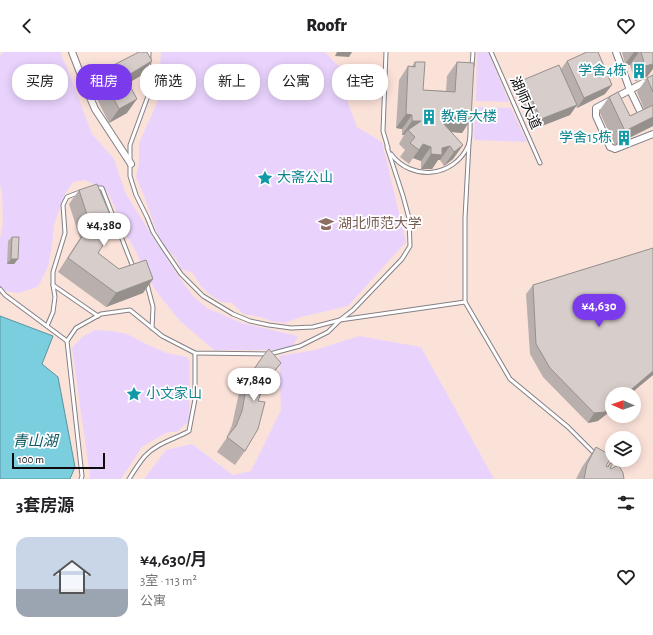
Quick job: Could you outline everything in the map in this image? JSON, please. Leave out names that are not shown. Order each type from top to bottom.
[{"type":"street","points":[[72,52],[95,109],[131,164]]},
{"type":"street","points":[[616,52],[630,90],[643,119]]},
{"type":"street","points":[[651,85],[643,83],[596,108],[596,116],[610,147],[615,149],[653,134]]},
{"type":"lane","points":[[149,52],[148,96],[130,145],[130,176],[136,195],[153,232],[181,274],[203,296],[233,314],[250,321],[291,328],[313,327],[340,320],[465,302]]},
{"type":"lane","points":[[81,479],[82,476],[67,341],[76,328],[101,314],[130,310],[162,336],[195,353],[270,354],[300,346],[328,332],[353,310],[402,259],[410,246],[409,218],[383,131],[386,52]]},
{"type":"lane","points":[[472,70],[473,52]]},
{"type":"lane","name":"湖师大道","points":[[491,52],[540,163]]},
{"type":"lane","points":[[470,112],[465,218],[465,302],[510,380],[568,427],[597,456]]},
{"type":"lane","points":[[387,147],[392,156],[406,168],[416,172],[430,173],[444,170],[458,161],[469,144]]},
{"type":"lane","points":[[95,188],[102,188],[132,266],[137,272]]},
{"type":"lane","points":[[47,326],[53,312],[55,298],[53,272],[65,233],[63,205],[67,197],[85,191]]},
{"type":"lane","points":[[146,284],[153,307],[152,328]]},
{"type":"lane","points":[[53,285],[98,316]]},
{"type":"lane","points":[[0,289],[67,341]]},
{"type":"lane","points":[[128,479],[146,455],[189,431],[195,399],[195,353]]},
{"type":"shaded area","name":"湖北师范大学","points":[[0,52],[653,52],[653,479],[0,479]]},
{"type":"shaded area","points":[[3,52],[60,52],[65,64],[12,64],[12,100],[68,100],[68,70],[76,91],[76,100],[79,100],[92,134],[114,159],[126,194],[181,280],[193,296],[207,308],[242,323],[298,336],[293,346],[284,350],[214,350],[180,321],[156,291],[122,228],[114,205],[106,190],[85,180],[73,182],[65,194],[54,225],[48,267],[37,287],[19,293],[2,291],[0,287],[0,239],[3,223],[2,194],[0,185],[0,56]]},
{"type":"shaded area","points":[[161,52],[325,52],[336,64],[332,64],[332,100],[349,100],[348,103],[357,127],[382,142],[406,242],[348,306],[301,317],[284,323],[271,321],[260,317],[243,314],[232,303],[221,302],[209,294],[200,285],[193,273],[181,269],[177,260],[163,244],[156,230],[136,177],[139,163],[139,143],[157,100],[196,100],[196,64],[160,64]]},
{"type":"shaded area","points":[[477,52],[488,52],[509,102],[476,101]]},
{"type":"shaded area","points":[[475,107],[511,108],[527,142],[474,140]]},
{"type":"shaded area","points":[[95,330],[127,334],[167,353],[187,357],[190,362],[189,421],[177,432],[168,432],[142,447],[121,479],[89,479],[90,476],[72,348],[82,337]]},
{"type":"shaded area","points":[[359,336],[421,347],[494,479],[144,479],[166,450],[192,444],[233,475],[251,471],[281,410],[279,356],[315,350]]},
{"type":"water","name":"青山湖","points":[[0,316],[53,336],[42,364],[58,377],[75,467],[70,479],[0,479]]},
{"type":"building","points":[[139,52],[147,52],[152,61],[147,64],[140,64],[140,68],[132,73],[132,64],[116,64]]},
{"type":"building","points":[[587,52],[598,52],[612,85],[584,98],[567,61]]},
{"type":"building","points":[[641,52],[653,52],[653,64],[645,66]]},
{"type":"building","points":[[415,62],[425,62],[423,90],[455,92],[457,62],[474,63],[471,119],[444,116],[443,123],[463,145],[454,152],[450,146],[442,148],[442,155],[431,154],[431,147],[423,144],[419,150],[410,143],[415,137],[408,130],[421,121],[412,121],[412,115],[406,114],[408,66],[415,67]]},
{"type":"building","points":[[559,65],[577,105],[541,119],[523,80]]},
{"type":"building","points":[[653,75],[653,92],[647,78]]},
{"type":"building","points":[[132,90],[137,99],[119,109],[114,100],[132,100]]},
{"type":"building","points":[[618,92],[630,116],[653,105],[653,117],[625,131],[609,97]]},
{"type":"building","points":[[97,184],[115,226],[98,253],[119,269],[146,260],[153,279],[116,293],[68,258],[90,224],[79,190]]},
{"type":"building","points":[[12,237],[19,237],[18,259],[11,259]]},
{"type":"building","points":[[653,248],[653,371],[634,387],[605,387],[605,412],[594,413],[550,368],[536,344],[533,285]]},
{"type":"building","points":[[269,349],[281,363],[265,382],[258,401],[265,402],[258,429],[245,451],[227,437],[236,426],[242,411],[248,378]]},
{"type":"building","points":[[596,447],[605,452],[605,467],[611,467],[611,469],[620,467],[624,479],[584,479],[587,464]]},
{"type":"place","name":"学舍4栋","points":[[639,71]]},
{"type":"place","name":"教育大楼","points":[[429,117]]},
{"type":"place","name":"学舍15栋","points":[[624,138]]},
{"type":"place","name":"大斋公山","points":[[265,178]]},
{"type":"place","name":"湖北师范大学","points":[[326,224]]},
{"type":"place","name":"小文家山","points":[[134,394]]}]
